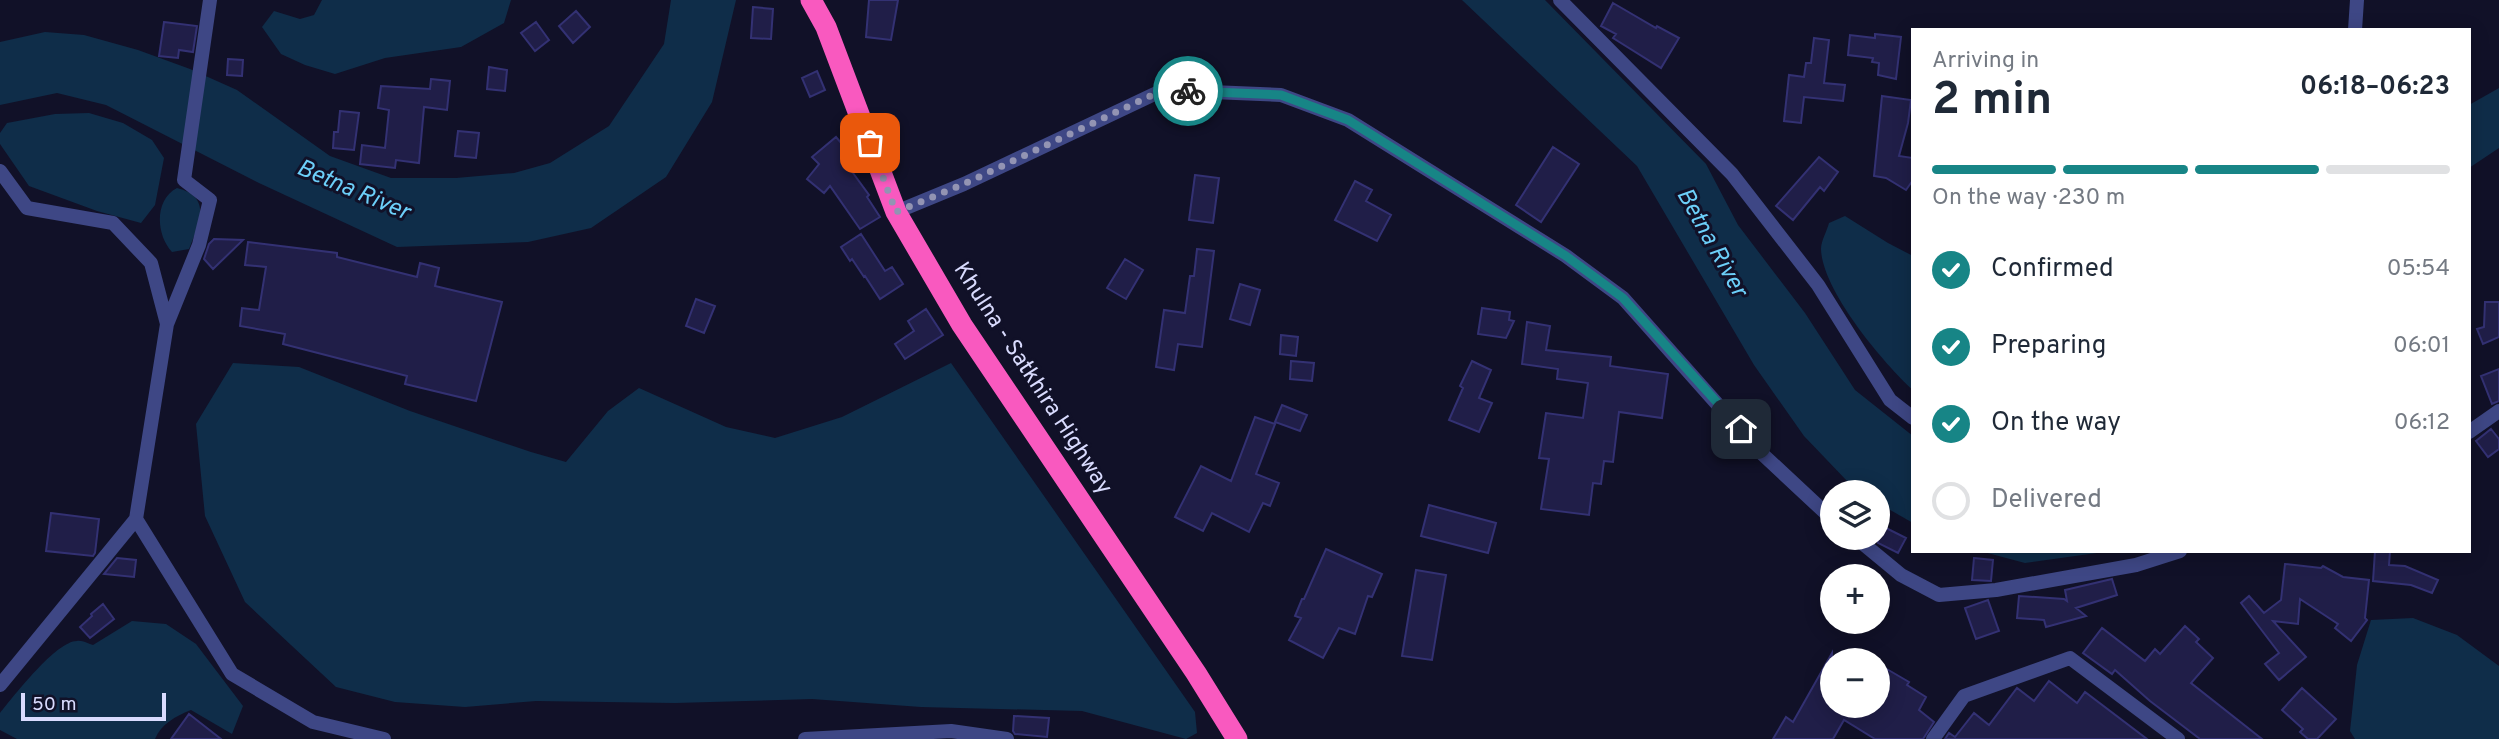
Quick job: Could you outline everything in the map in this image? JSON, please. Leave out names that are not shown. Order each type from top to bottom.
[{"type":"highway","name":"Khulna - Satkhira Highway","points":[[811,0],[826,27],[896,212],[962,325],[1196,673],[1237,739]]},
{"type":"street","points":[[0,685],[136,519],[166,324],[199,245],[210,200],[184,180],[210,0]]},
{"type":"street","points":[[1560,0],[1732,174],[1818,285],[1890,400],[1911,416]]},
{"type":"street","points":[[2355,28],[2357,0]]},
{"type":"street","points":[[896,212],[964,184],[1163,90],[1281,95],[1348,120],[1566,256],[1623,298],[1758,450],[1820,508]]},
{"type":"street","points":[[0,171],[27,208],[113,223],[151,263],[166,324]]},
{"type":"street","points":[[2471,431],[2499,411]]},
{"type":"street","points":[[136,519],[232,674],[313,722],[384,739]]},
{"type":"street","points":[[1871,550],[1901,575],[1939,595],[1996,590],[2124,567],[2172,553]]},
{"type":"street","points":[[1933,739],[1964,696],[2070,658],[2178,739]]},
{"type":"street","points":[[805,739],[951,731],[1007,739]]},
{"type":"water","points":[[322,0],[511,0],[504,23],[461,47],[385,58],[335,74],[281,54],[262,27],[274,11],[300,19],[314,15]]},
{"type":"water","name":"Betna River","points":[[671,0],[736,0],[712,102],[666,177],[591,228],[528,242],[397,247],[259,183],[106,105],[57,93],[0,105],[0,42],[45,32],[84,35],[138,50],[237,90],[330,156],[391,178],[456,178],[514,173],[550,163],[609,126],[664,44]]},
{"type":"water","name":"Betna River","points":[[1462,0],[1545,0],[1706,164],[1738,225],[1805,313],[1855,390],[1911,434],[1911,522],[1890,510],[1890,480],[1846,480],[1804,436],[1754,365],[1637,166]]},
{"type":"water","points":[[2499,88],[2499,148],[2471,167],[2471,104]]},
{"type":"water","points":[[89,113],[123,123],[152,140],[164,158],[155,205],[141,223],[97,211],[29,186],[0,144],[0,133],[7,123],[55,114]]},
{"type":"water","points":[[177,188],[195,198],[200,212],[189,249],[172,252],[163,237],[160,218],[164,201]]},
{"type":"water","points":[[1845,216],[1911,255],[1911,388],[1856,325],[1832,285],[1821,249],[1829,223]]},
{"type":"water","points":[[233,363],[299,367],[410,411],[566,462],[608,411],[639,388],[726,427],[775,438],[842,417],[951,363],[1195,712],[1197,733],[1186,739],[1082,711],[921,707],[812,699],[675,703],[536,701],[465,707],[395,702],[336,687],[245,602],[205,516],[196,424]]},
{"type":"water","points":[[1988,553],[2097,553],[2025,563]]},
{"type":"water","points":[[2413,618],[2457,635],[2499,666],[2499,739],[2355,739],[2350,731],[2357,665],[2371,620]]},
{"type":"water","points":[[132,621],[166,624],[196,644],[243,706],[232,734],[191,710],[170,721],[155,739],[17,739],[0,730],[0,713],[47,659],[68,643],[77,641],[93,645]]},
{"type":"building","points":[[869,0],[898,0],[891,40],[866,37]]},
{"type":"building","points":[[1613,3],[1679,38],[1661,68],[1613,38],[1616,34],[1601,26]]},
{"type":"building","points":[[753,7],[773,9],[771,39],[751,38]]},
{"type":"building","points":[[576,11],[590,27],[573,43],[559,26]]},
{"type":"building","points":[[164,22],[197,26],[193,52],[179,50],[178,58],[159,56]]},
{"type":"building","points":[[536,22],[549,40],[535,51],[521,33]]},
{"type":"building","points":[[1875,34],[1901,37],[1896,79],[1878,75],[1879,63],[1872,62],[1873,58],[1848,55],[1850,35],[1875,38]]},
{"type":"building","points":[[1814,38],[1829,40],[1824,83],[1845,85],[1843,101],[1804,97],[1801,123],[1784,121],[1789,75],[1804,77],[1806,63],[1811,63]]},
{"type":"building","points":[[228,59],[243,60],[242,76],[227,75]]},
{"type":"building","points":[[489,67],[507,70],[505,91],[487,89]]},
{"type":"building","points":[[817,71],[825,90],[810,97],[802,78]]},
{"type":"building","points":[[431,79],[450,81],[447,110],[424,107],[419,163],[396,160],[395,168],[360,164],[362,145],[385,148],[389,110],[378,108],[381,86],[430,89]]},
{"type":"building","points":[[1882,96],[1911,100],[1899,156],[1911,158],[1911,183],[1906,190],[1886,178],[1874,176]]},
{"type":"building","points":[[340,111],[359,113],[354,150],[333,148]]},
{"type":"building","points":[[458,131],[479,133],[476,158],[455,156]]},
{"type":"building","points":[[836,137],[861,166],[853,173],[869,195],[867,197],[880,217],[860,229],[830,186],[824,193],[807,179],[819,164],[812,157]]},
{"type":"building","points":[[1553,147],[1579,164],[1541,222],[1516,205]]},
{"type":"building","points":[[1819,157],[1838,172],[1824,191],[1820,187],[1793,220],[1776,206]]},
{"type":"building","points":[[1195,175],[1219,178],[1213,223],[1189,220]]},
{"type":"building","points":[[1355,181],[1372,190],[1366,201],[1391,215],[1377,241],[1335,220]]},
{"type":"building","points":[[861,234],[885,271],[892,267],[903,284],[880,299],[841,247]]},
{"type":"building","points":[[214,239],[243,240],[213,269],[204,259],[209,244]]},
{"type":"building","points":[[248,242],[337,253],[337,257],[417,277],[420,263],[439,268],[435,286],[502,302],[476,401],[405,384],[407,376],[283,344],[285,334],[240,326],[242,308],[259,310],[266,267],[245,265]]},
{"type":"building","points":[[1197,249],[1214,251],[1202,347],[1178,344],[1174,370],[1156,367],[1164,310],[1185,313]]},
{"type":"building","points":[[1125,259],[1143,270],[1126,299],[1107,288]]},
{"type":"building","points":[[1240,284],[1260,290],[1250,325],[1230,319]]},
{"type":"building","points":[[696,299],[715,306],[704,333],[686,326]]},
{"type":"building","points":[[2485,302],[2499,302],[2499,337],[2483,344],[2477,329],[2484,327]]},
{"type":"building","points":[[1482,308],[1510,312],[1509,320],[1514,321],[1506,338],[1478,334]]},
{"type":"building","points":[[926,309],[943,335],[905,359],[895,344],[914,331],[908,321]]},
{"type":"building","points":[[1527,322],[1550,326],[1546,350],[1611,357],[1610,366],[1668,374],[1662,418],[1619,412],[1613,462],[1604,461],[1601,484],[1593,483],[1589,515],[1541,509],[1549,459],[1539,458],[1546,413],[1583,418],[1588,383],[1557,379],[1558,369],[1522,364]]},
{"type":"building","points":[[1281,335],[1298,337],[1296,356],[1280,354]]},
{"type":"building","points":[[1291,361],[1314,363],[1312,381],[1290,379]]},
{"type":"building","points":[[1472,361],[1491,370],[1479,398],[1492,403],[1479,432],[1449,420],[1463,388],[1460,386]]},
{"type":"building","points":[[2499,369],[2499,401],[2492,404],[2481,376]]},
{"type":"building","points":[[1282,405],[1307,415],[1300,431],[1275,422]]},
{"type":"building","points":[[1255,417],[1275,424],[1256,474],[1279,483],[1270,506],[1263,503],[1249,532],[1212,513],[1203,531],[1175,517],[1201,466],[1231,481]]},
{"type":"building","points":[[2491,429],[2499,439],[2499,449],[2488,457],[2476,441]]},
{"type":"building","points":[[1429,505],[1496,523],[1488,553],[1421,536]]},
{"type":"building","points":[[51,513],[99,519],[93,556],[46,551]]},
{"type":"building","points":[[1890,530],[1906,538],[1898,553],[1890,549]]},
{"type":"building","points":[[1326,549],[1382,574],[1372,597],[1368,596],[1355,634],[1339,628],[1323,658],[1289,640],[1301,618],[1295,616]]},
{"type":"building","points":[[2375,553],[2390,553],[2389,565],[2405,566],[2438,580],[2432,593],[2411,585],[2373,581]]},
{"type":"building","points":[[117,558],[136,560],[134,577],[104,574]]},
{"type":"building","points":[[1974,558],[1993,560],[1991,581],[1972,580]]},
{"type":"building","points":[[2285,564],[2321,568],[2323,566],[2343,577],[2369,580],[2367,620],[2351,641],[2335,628],[2338,624],[2300,599],[2298,624],[2273,621],[2306,657],[2279,680],[2265,664],[2279,653],[2241,603],[2249,596],[2264,613],[2281,600]]},
{"type":"building","points":[[1416,570],[1446,575],[1432,660],[1402,656]]},
{"type":"building","points":[[2112,579],[2117,595],[2076,608],[2086,616],[2046,627],[2044,620],[2017,618],[2019,596],[2067,601],[2065,590]]},
{"type":"building","points":[[1988,600],[1999,631],[1976,639],[1965,608]]},
{"type":"building","points":[[103,604],[114,619],[90,638],[80,627]]},
{"type":"building","points":[[2185,626],[2199,639],[2196,642],[2213,658],[2191,683],[2262,739],[2200,739],[2115,670],[2112,674],[2083,653],[2102,628],[2145,661],[2155,649],[2160,654]]},
{"type":"building","points":[[1890,671],[1909,682],[1907,685],[1926,697],[1919,710],[1934,722],[1923,739],[1875,739],[1844,720],[1833,739],[1773,739],[1786,717],[1793,722],[1820,674],[1820,718],[1890,718]]},
{"type":"building","points":[[2049,681],[2077,703],[2085,692],[2147,739],[1945,739],[1949,733],[1955,737],[1974,713],[1989,725],[2017,688],[2034,701]]},
{"type":"building","points":[[2302,688],[2336,719],[2317,739],[2308,739],[2300,732],[2303,729],[2282,710]]},
{"type":"building","points":[[189,714],[221,739],[171,739]]},
{"type":"building","points":[[1014,716],[1049,718],[1047,737],[1015,734]]},
{"type":"way so far","points":[[870,143],[896,212],[964,184],[1163,90],[1188,91]]},
{"type":"route","points":[[1188,91],[1281,95],[1348,120],[1566,256],[1623,298],[1741,429]]}]
